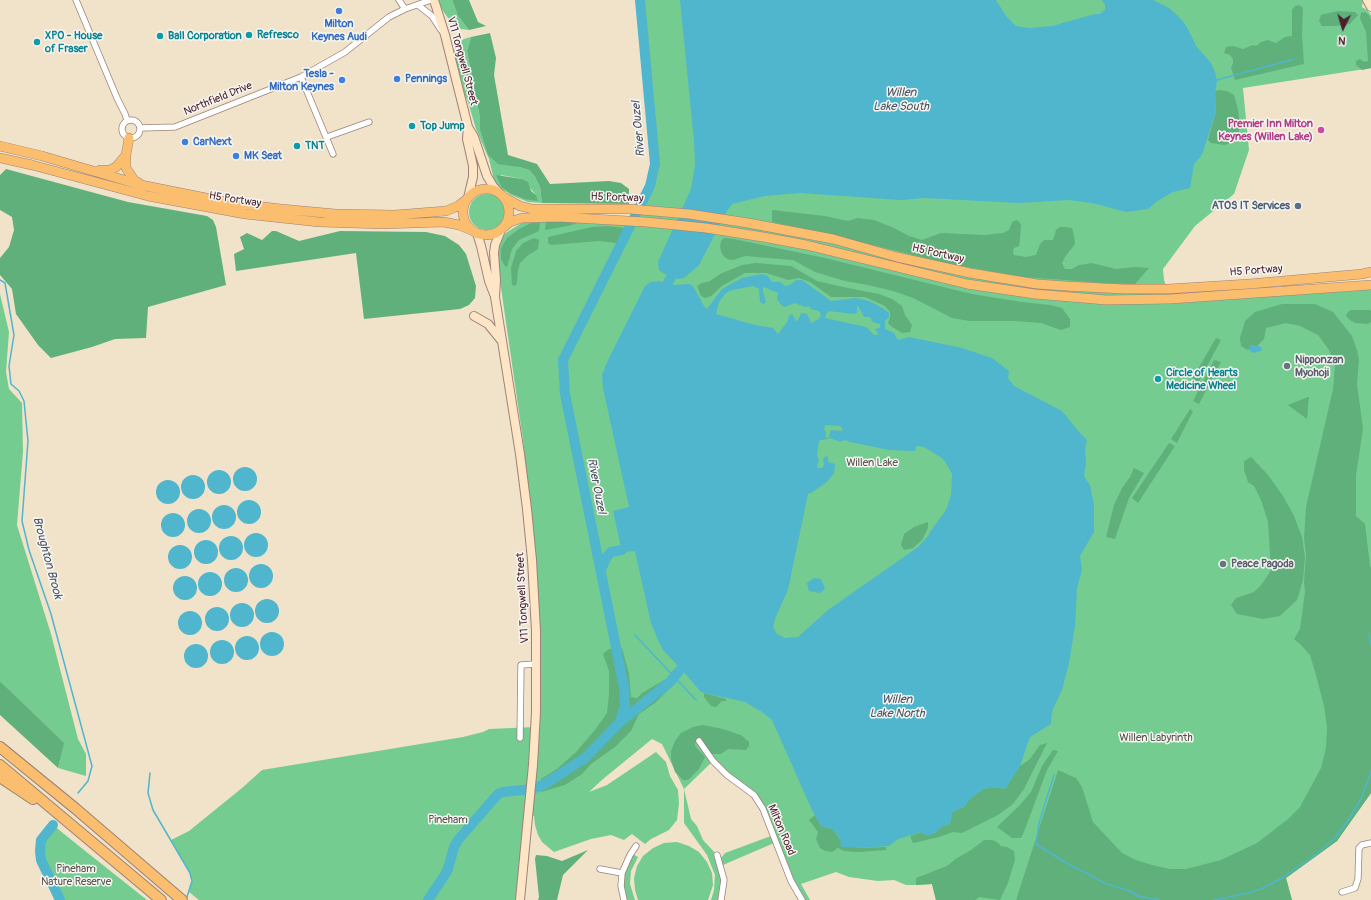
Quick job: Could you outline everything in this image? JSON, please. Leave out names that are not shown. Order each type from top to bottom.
[{"type":"highway","points":[[0,739],[76,809]]},
{"type":"highway","points":[[0,747],[76,809],[179,897]]},
{"type":"highway","points":[[0,765],[161,900]]},
{"type":"highway","points":[[0,777],[82,834]]},
{"type":"main road","points":[[129,138],[126,155],[126,168],[134,180],[141,185]]},
{"type":"main road","name":"H5 Portway","points":[[0,146],[36,154],[141,185],[231,202],[282,209],[336,214],[395,215],[437,212],[453,209],[467,199]]},
{"type":"main road","points":[[82,167],[110,170],[116,167],[126,155]]},
{"type":"main road","name":"H5 Portway","points":[[0,158],[148,196],[239,213],[319,222],[383,224],[444,222],[452,223],[474,231]]},
{"type":"main road","points":[[482,189],[494,190],[502,195],[508,204],[510,212],[508,219],[503,228],[489,235],[474,231],[467,226],[463,215],[464,205],[472,194],[482,189]]},
{"type":"main road","name":"H5 Portway","points":[[502,195],[532,213]]},
{"type":"main road","name":"H5 Portway","points":[[503,228],[515,220],[532,213],[612,208],[670,212],[748,223],[833,240],[938,267],[1002,279],[1081,288],[1168,289],[1249,284],[1371,272]]},
{"type":"main road","name":"H5 Portway","points":[[547,213],[678,225],[747,234],[818,248],[935,277],[986,287],[1063,297],[1106,300],[1170,299],[1371,285]]},
{"type":"street","points":[[76,0],[127,120]]},
{"type":"street","points":[[400,0],[405,9]]},
{"type":"street","name":"Northfield Drive","points":[[140,128],[174,127],[301,77],[338,56],[389,17],[405,9],[433,0]]},
{"type":"street","name":"V11 Tongwell Street","points":[[433,0],[445,35],[468,127],[474,137],[487,176],[493,186],[502,195]]},
{"type":"street","points":[[1367,0],[1371,7]]},
{"type":"street","points":[[418,5],[432,16],[445,35]]},
{"type":"street","points":[[301,77],[333,154]]},
{"type":"street","points":[[127,120],[136,121],[140,128],[137,136],[129,138],[124,135],[122,129],[123,124],[127,120]]},
{"type":"street","points":[[326,137],[369,122]]},
{"type":"street","name":"V11 Tongwell Street","points":[[467,199],[473,177],[473,166],[467,139],[468,127]]},
{"type":"street","name":"V11 Tongwell Street","points":[[503,228],[495,245],[494,253],[496,280],[495,297],[520,454],[527,509],[534,591],[536,664],[536,712],[529,814],[520,900]]},
{"type":"street","name":"V11 Tongwell Street","points":[[474,231],[482,246],[488,280],[495,297]]},
{"type":"street","points":[[474,316],[488,324],[502,340]]},
{"type":"street","points":[[520,738],[521,665],[536,664]]},
{"type":"street","name":"Milton Road","points":[[699,741],[713,761],[754,795],[763,809],[791,881],[802,900]]},
{"type":"street","points":[[1342,892],[1355,888],[1358,879],[1360,848],[1362,845],[1371,843]]},
{"type":"street","points":[[624,900],[621,886],[622,873],[636,846]]},
{"type":"street","points":[[717,855],[724,880],[721,900]]},
{"type":"street","points":[[600,869],[622,873]]},
{"type":"green space","points":[[438,0],[452,0],[458,16],[469,30],[461,29],[452,23],[443,11]]},
{"type":"green space","points":[[452,0],[469,0],[478,22],[486,26],[469,30],[458,16]]},
{"type":"green space","name":"Willen Lake","points":[[640,0],[1363,0],[1362,7],[1371,15],[1371,68],[1243,88],[1249,150],[1234,194],[1195,226],[1163,269],[1164,280],[1170,299],[1371,285],[1371,793],[1337,841],[1286,878],[1292,900],[936,900],[932,884],[906,885],[894,880],[878,881],[849,877],[836,872],[801,884],[810,900],[802,900],[754,795],[712,762],[684,789],[662,744],[652,739],[589,792],[607,785],[656,752],[666,762],[670,776],[678,790],[679,803],[677,820],[669,830],[651,839],[645,844],[632,834],[624,840],[611,835],[591,839],[554,852],[542,842],[538,835],[534,816],[529,814],[520,900],[199,900],[189,892],[192,881],[190,873],[171,840],[189,831],[262,770],[463,737],[489,729],[535,727],[531,512],[523,440],[497,260],[498,248],[502,237],[507,232],[532,217],[634,221],[650,186],[655,164]]},
{"type":"green space","points":[[1299,5],[1303,8],[1302,34],[1304,64],[1235,80],[1231,68],[1233,59],[1230,55],[1224,53],[1226,47],[1233,46],[1243,49],[1253,45],[1256,46],[1261,42],[1268,40],[1276,43],[1285,37],[1292,36],[1292,10],[1295,6]]},
{"type":"green space","points":[[1337,11],[1355,12],[1358,15],[1350,24],[1322,26],[1319,21],[1321,15]]},
{"type":"green space","points":[[1365,12],[1369,15],[1371,20],[1371,68],[1362,70],[1356,65],[1356,61],[1360,59],[1364,62],[1368,61],[1366,32],[1360,18],[1361,13]]},
{"type":"green space","points":[[490,33],[496,58],[494,75],[508,155],[537,164],[550,184],[609,181],[621,183],[629,189],[629,204],[542,203],[540,187],[535,177],[529,170],[498,164],[488,155],[480,129],[480,118],[467,51],[471,37]]},
{"type":"green space","points":[[471,37],[467,51],[480,118],[480,129],[519,167],[529,170],[535,177],[540,187],[542,203],[528,202],[511,195],[502,189],[494,180],[489,159],[476,129],[468,102],[460,84],[453,54],[457,44],[464,39]],"holes":[[[501,175],[522,179],[536,195],[524,199],[511,194],[502,188]]]},
{"type":"green space","points":[[1215,91],[1227,91],[1234,95],[1240,125],[1238,137],[1232,143],[1224,145],[1211,143],[1208,140],[1216,111]]},
{"type":"green space","points":[[6,169],[128,202],[207,216],[213,220],[216,227],[226,285],[148,307],[146,338],[115,339],[51,358],[38,345],[16,314],[12,289],[0,275],[0,258],[9,247],[14,230],[12,217],[0,210],[0,175]]},
{"type":"green space","points":[[496,175],[522,179],[528,182],[531,191],[536,195],[538,201],[524,199],[511,194],[502,188]]},
{"type":"green space","points":[[491,194],[500,199],[504,205],[504,219],[500,225],[491,230],[483,230],[474,225],[470,219],[469,208],[474,199],[480,195]]},
{"type":"green space","points":[[772,210],[825,216],[848,221],[858,218],[874,220],[909,236],[922,240],[941,233],[984,235],[1003,233],[1009,230],[1012,222],[1017,220],[1021,224],[1020,241],[1019,246],[1014,248],[1013,252],[1014,255],[1026,257],[1036,255],[1040,244],[1044,240],[1053,240],[1056,230],[1060,227],[1072,228],[1075,244],[1062,263],[1065,269],[1072,269],[1079,265],[1092,263],[1116,269],[1135,267],[1149,268],[1135,284],[1024,277],[950,264],[772,222]]},
{"type":"green space","points":[[546,222],[581,222],[545,230]]},
{"type":"green space","points":[[531,223],[540,223],[539,231],[519,240],[512,249],[507,267],[505,266],[501,259],[501,248],[507,238],[519,229]]},
{"type":"green space","points":[[608,226],[624,228],[617,243],[599,241],[551,245],[548,243],[548,237],[592,227]]},
{"type":"green space","points":[[272,231],[276,231],[299,241],[340,231],[426,232],[445,236],[459,245],[466,254],[476,286],[475,298],[469,305],[460,309],[364,319],[356,253],[236,271],[234,254],[244,249],[240,237],[247,233],[262,240]]},
{"type":"green space","points":[[534,238],[539,240],[538,249],[527,256],[520,263],[517,283],[515,286],[512,285],[511,268],[516,251],[523,243]]},
{"type":"green space","points":[[724,238],[825,258],[972,294],[1062,308],[1070,319],[1070,327],[1061,330],[1041,323],[1014,321],[969,321],[952,318],[913,298],[893,291],[845,281],[815,272],[793,260],[745,256],[733,260],[727,259],[722,254],[720,247],[721,241]]},
{"type":"green space","points":[[756,263],[791,266],[817,281],[879,294],[892,299],[902,306],[905,315],[912,325],[910,332],[902,333],[888,323],[890,312],[885,306],[865,297],[831,297],[810,282],[799,278],[788,280],[766,273],[745,273],[722,286],[711,296],[705,298],[701,296],[697,286],[702,283],[710,281],[720,274],[742,265]]},
{"type":"green space","points":[[0,294],[9,332],[6,372],[9,389],[22,403],[23,452],[17,525],[51,634],[78,739],[86,754],[86,776],[58,768],[63,743],[0,681]]},
{"type":"green space","points":[[1282,304],[1315,304],[1333,312],[1352,336],[1359,359],[1357,384],[1363,429],[1356,475],[1356,516],[1365,524],[1371,567],[1371,793],[1337,841],[1286,878],[1292,900],[1016,900],[1058,770],[1076,778],[1082,787],[1093,822],[1122,853],[1136,860],[1152,865],[1170,869],[1186,869],[1221,860],[1257,843],[1288,819],[1300,807],[1321,768],[1326,748],[1327,727],[1324,706],[1310,655],[1294,639],[1300,629],[1305,592],[1304,582],[1306,555],[1304,538],[1306,507],[1333,389],[1335,365],[1329,350],[1318,335],[1300,326],[1286,323],[1266,328],[1264,339],[1257,346],[1248,350],[1241,346],[1240,338],[1245,321],[1255,312]]},
{"type":"green space","points":[[1351,310],[1370,310],[1371,322],[1368,324],[1355,323],[1350,320],[1346,316]]},
{"type":"green space","points":[[1216,338],[1221,340],[1195,389],[1188,386]]},
{"type":"green space","points":[[1214,360],[1221,362],[1199,404],[1193,401]]},
{"type":"green space","points":[[1308,397],[1307,419],[1288,405]]},
{"type":"green space","points":[[1190,409],[1193,411],[1177,443],[1171,439]]},
{"type":"green space","points":[[1169,443],[1175,446],[1138,503],[1132,498]]},
{"type":"green space","points":[[1251,457],[1268,475],[1283,496],[1294,516],[1302,537],[1305,557],[1303,580],[1297,600],[1280,616],[1263,619],[1237,614],[1231,605],[1236,598],[1254,592],[1262,584],[1271,570],[1268,522],[1261,500],[1254,486],[1248,482],[1244,470],[1244,461]]},
{"type":"green space","points":[[1134,468],[1144,473],[1129,498],[1115,539],[1106,537],[1114,505]]},
{"type":"green space","points":[[928,522],[928,528],[922,540],[913,548],[904,550],[901,545],[904,534],[914,527]]},
{"type":"green space","points":[[622,648],[629,674],[631,697],[637,698],[642,693],[664,680],[668,681],[670,688],[655,703],[639,714],[631,731],[615,747],[591,764],[582,774],[565,785],[541,792],[541,779],[557,769],[576,752],[607,713],[609,671],[603,654],[609,649]]},
{"type":"green space","points":[[0,681],[64,743],[58,768],[0,715]]},
{"type":"green space","points":[[704,693],[726,699],[726,701],[722,701],[716,707],[711,706],[704,697]]},
{"type":"green space","points":[[703,725],[723,729],[741,735],[749,742],[749,746],[746,750],[728,749],[721,754],[709,754],[699,743],[695,743],[695,746],[705,757],[699,769],[688,780],[683,780],[675,772],[671,760],[671,751],[675,741],[681,733],[693,727]]},
{"type":"green space","points":[[1047,743],[1024,789],[1013,804],[998,815],[962,833],[953,832],[913,843],[910,836],[921,832],[935,833],[943,826],[950,824],[952,813],[964,807],[969,800],[983,789],[995,787],[1005,789],[1020,766],[1030,759],[1040,745]]},
{"type":"green space","points":[[1053,750],[1058,751],[1047,770],[1024,832],[1021,838],[1012,838],[997,827],[1031,792],[1042,766]]},
{"type":"green space","points":[[684,789],[691,819],[697,826],[703,840],[717,855],[724,880],[721,900],[711,900],[714,890],[715,875],[707,855],[684,823]]},
{"type":"green space","points":[[815,815],[821,826],[832,829],[840,839],[856,848],[886,847],[886,850],[859,852],[844,851],[838,848],[832,852],[825,851],[820,848],[816,839],[818,832],[809,820]]},
{"type":"green space","name":"Pineham Nature Reserve","points":[[53,825],[147,900],[60,900],[41,860],[40,851],[41,840]]},
{"type":"green space","points":[[771,836],[774,843],[723,865],[721,858],[725,853]]},
{"type":"green space","points":[[984,840],[992,840],[1001,846],[1007,847],[1014,851],[1015,860],[1008,883],[1000,900],[979,897],[975,900],[936,900],[932,884],[916,885],[916,878],[947,866]]},
{"type":"green space","points":[[677,842],[689,846],[699,852],[707,862],[712,873],[713,885],[708,900],[638,900],[634,878],[637,866],[643,856],[653,848],[664,843]]},
{"type":"green space","points":[[588,850],[563,875],[557,900],[538,900],[536,855],[547,856],[562,861]]},
{"type":"green space","points":[[631,853],[638,857],[631,871],[630,884],[635,900],[624,900],[621,886]]},
{"type":"water","name":"Willen Lake South","points":[[680,0],[996,0],[1006,16],[1016,26],[1030,28],[1052,26],[1095,14],[1100,14],[1105,9],[1103,0],[1153,0],[1169,8],[1182,20],[1196,46],[1211,63],[1217,80],[1215,96],[1216,111],[1203,152],[1194,164],[1190,188],[1173,192],[1156,202],[1148,209],[1126,212],[1092,203],[1068,200],[1018,203],[925,198],[901,200],[800,193],[765,196],[732,204],[699,265],[684,278],[678,279],[659,270],[658,262],[691,189],[695,165]]},
{"type":"water","name":"Willen Lake North","points":[[762,274],[768,276],[772,282],[780,282],[785,286],[790,285],[796,280],[802,280],[831,301],[856,298],[869,301],[889,313],[889,317],[885,321],[885,329],[894,333],[898,340],[909,337],[962,348],[992,358],[1009,371],[1008,378],[1014,386],[1062,411],[1087,440],[1085,449],[1086,463],[1084,476],[1090,485],[1094,506],[1094,532],[1080,556],[1082,570],[1077,588],[1075,626],[1069,663],[1062,690],[1052,711],[1051,724],[1030,737],[1020,766],[1005,789],[995,787],[983,789],[969,800],[964,807],[952,813],[950,824],[943,826],[935,833],[927,836],[921,832],[898,839],[889,846],[856,848],[841,847],[840,838],[832,829],[821,826],[812,810],[772,720],[745,702],[700,691],[682,670],[679,671],[679,667],[663,650],[651,623],[635,551],[622,552],[613,511],[629,507],[603,388],[602,375],[608,360],[646,285],[651,282],[659,281],[674,285],[689,284],[693,286],[707,309],[722,289],[742,278]],"holes":[[[753,286],[759,289],[760,301],[764,304],[766,302],[763,291],[764,287],[778,293],[777,299],[784,307],[795,303],[805,307],[809,306],[811,309],[819,311],[821,315],[819,319],[811,323],[807,314],[801,313],[796,321],[792,314],[789,316],[787,322],[778,334],[773,328],[755,325],[716,314],[719,302],[725,294],[729,291]],[[858,306],[864,317],[870,317],[873,322],[880,324],[880,328],[875,329],[878,333],[877,335],[874,335],[866,327],[825,318],[829,311],[854,314],[857,313]],[[825,426],[840,426],[842,428],[841,431],[830,431],[829,437],[826,438],[826,432],[824,429]],[[830,438],[840,442],[845,440],[889,450],[915,451],[916,446],[924,447],[942,458],[946,463],[952,474],[951,495],[946,510],[929,535],[918,547],[828,610],[798,637],[784,638],[777,634],[773,627],[789,585],[808,494],[827,482],[834,473],[835,464],[828,462],[828,456],[823,459],[824,465],[822,468],[818,468],[817,466],[819,461],[817,455],[819,441]]]},
{"type":"water","points":[[1249,345],[1259,346],[1262,348],[1261,351],[1253,353],[1250,351]]},
{"type":"water","points":[[245,467],[254,470],[257,479],[254,488],[245,491],[236,488],[233,479],[236,470]]},
{"type":"water","points":[[219,470],[228,473],[231,482],[228,491],[219,494],[210,491],[207,482],[210,473]]},
{"type":"water","points":[[193,475],[202,478],[205,487],[202,496],[193,499],[184,496],[181,487],[184,478]]},
{"type":"water","points":[[168,480],[177,483],[180,492],[177,501],[168,504],[159,501],[156,492],[159,483]]},
{"type":"water","points":[[249,500],[258,503],[261,512],[258,521],[249,524],[240,521],[237,512],[240,503]]},
{"type":"water","points":[[224,505],[233,508],[236,517],[233,526],[224,529],[215,526],[212,517],[215,508]]},
{"type":"water","points":[[199,509],[208,512],[211,521],[208,530],[199,533],[190,530],[187,521],[190,512]]},
{"type":"water","points":[[173,513],[182,516],[185,525],[182,534],[173,537],[164,534],[161,525],[164,516]]},
{"type":"water","points":[[256,533],[265,536],[268,545],[265,554],[256,557],[247,554],[244,545],[247,536]]},
{"type":"water","points":[[231,536],[240,539],[243,548],[240,557],[231,560],[222,557],[219,548],[222,539]]},
{"type":"water","points":[[206,540],[215,543],[218,552],[215,561],[206,564],[197,561],[194,552],[197,543]]},
{"type":"water","points":[[180,545],[189,548],[192,557],[189,566],[180,569],[171,566],[168,557],[171,548]]},
{"type":"water","points":[[261,564],[270,567],[273,576],[270,585],[261,588],[252,585],[249,576],[252,567]]},
{"type":"water","points":[[236,568],[245,571],[248,580],[245,589],[236,592],[227,589],[224,580],[227,571]]},
{"type":"water","points":[[210,572],[219,575],[222,584],[219,593],[210,596],[201,593],[198,584],[201,575]]},
{"type":"water","points":[[185,576],[194,579],[197,588],[194,597],[185,600],[176,597],[173,588],[176,579]]},
{"type":"water","points":[[814,578],[821,579],[825,589],[820,593],[809,591],[807,583]]},
{"type":"water","points":[[267,599],[276,602],[279,611],[276,620],[267,623],[258,620],[255,611],[258,602]]},
{"type":"water","points":[[242,603],[251,606],[254,615],[251,624],[242,627],[233,624],[230,615],[233,606]]},
{"type":"water","points":[[217,607],[226,610],[229,619],[226,628],[217,631],[208,628],[205,619],[208,610]]},
{"type":"water","points":[[190,611],[199,614],[202,623],[199,632],[190,635],[181,632],[178,623],[181,614]]},
{"type":"water","points":[[272,632],[281,635],[284,644],[281,653],[272,656],[263,653],[260,644],[263,635]]},
{"type":"water","points":[[247,636],[256,639],[259,648],[256,657],[247,660],[238,657],[235,648],[238,639]]},
{"type":"water","points":[[222,640],[231,643],[234,652],[231,661],[222,664],[213,661],[210,652],[213,643]]},
{"type":"water","points":[[196,644],[205,647],[208,656],[205,665],[196,668],[187,665],[184,656],[187,647]]},
{"type":"waterway","name":"River Ouzel","points":[[428,900],[448,869],[454,847],[458,840],[498,794],[503,792],[532,789],[545,784],[585,758],[620,722],[625,705],[624,687],[565,394],[563,360],[650,186],[655,164],[640,0]]},
{"type":"waterway","points":[[1217,80],[1294,59]]},
{"type":"waterway","points":[[668,283],[671,277]]},
{"type":"waterway","name":"Broughton Brook","points":[[0,280],[5,283],[14,335],[9,366],[11,384],[19,391],[24,401],[28,441],[22,521],[29,550],[51,614],[92,766],[88,781],[78,793]]},
{"type":"waterway","points":[[601,570],[606,558],[611,552],[622,550]]},
{"type":"waterway","points":[[1369,633],[1371,645]]},
{"type":"waterway","points":[[635,635],[696,700]]},
{"type":"waterway","points":[[620,722],[670,682],[679,671]]},
{"type":"waterway","points":[[1214,900],[1261,889],[1282,878],[1314,856],[1335,838],[1349,819],[1361,799],[1371,772]]},
{"type":"waterway","points":[[150,773],[148,793],[153,810],[190,873],[192,881],[186,900]]},
{"type":"waterway","points":[[1054,775],[1039,823],[1036,844],[1068,864],[1104,883],[1130,891],[1138,896],[1159,900]]},
{"type":"waterway","name":"Broughton Brook","points":[[53,825],[41,840],[40,851],[41,860],[60,900]]},
{"type":"place","name":"Milton Keynes Audi","points":[[339,11]]},
{"type":"place","name":"Refresco","points":[[249,35]]},
{"type":"place","name":"Ball Corporation","points":[[160,36]]},
{"type":"place","name":"XPO - House of Fraser","points":[[37,42]]},
{"type":"place","name":"Pennings","points":[[397,79]]},
{"type":"place","name":"Tesla - Milton Keynes","points":[[342,80]]},
{"type":"place","name":"Top Jump","points":[[412,126]]},
{"type":"place","name":"Premier Inn Milton Keynes (Willen Lake)","points":[[1321,130]]},
{"type":"place","name":"CarNext","points":[[185,142]]},
{"type":"place","name":"TNT","points":[[297,146]]},
{"type":"place","name":"MK Seat","points":[[236,156]]},
{"type":"place","name":"ATOS IT Services","points":[[1298,206]]},
{"type":"place","name":"Nipponzan Myohoji","points":[[1287,366]]},
{"type":"place","name":"Circle of Hearts Medicine Wheel","points":[[1158,379]]},
{"type":"place","name":"Peace Pagoda","points":[[1223,564]]},
{"type":"park label","name":"Willen Labyrinth","points":[[1156,738]]},
{"type":"park label","name":"Pineham","points":[[448,820]]}]
